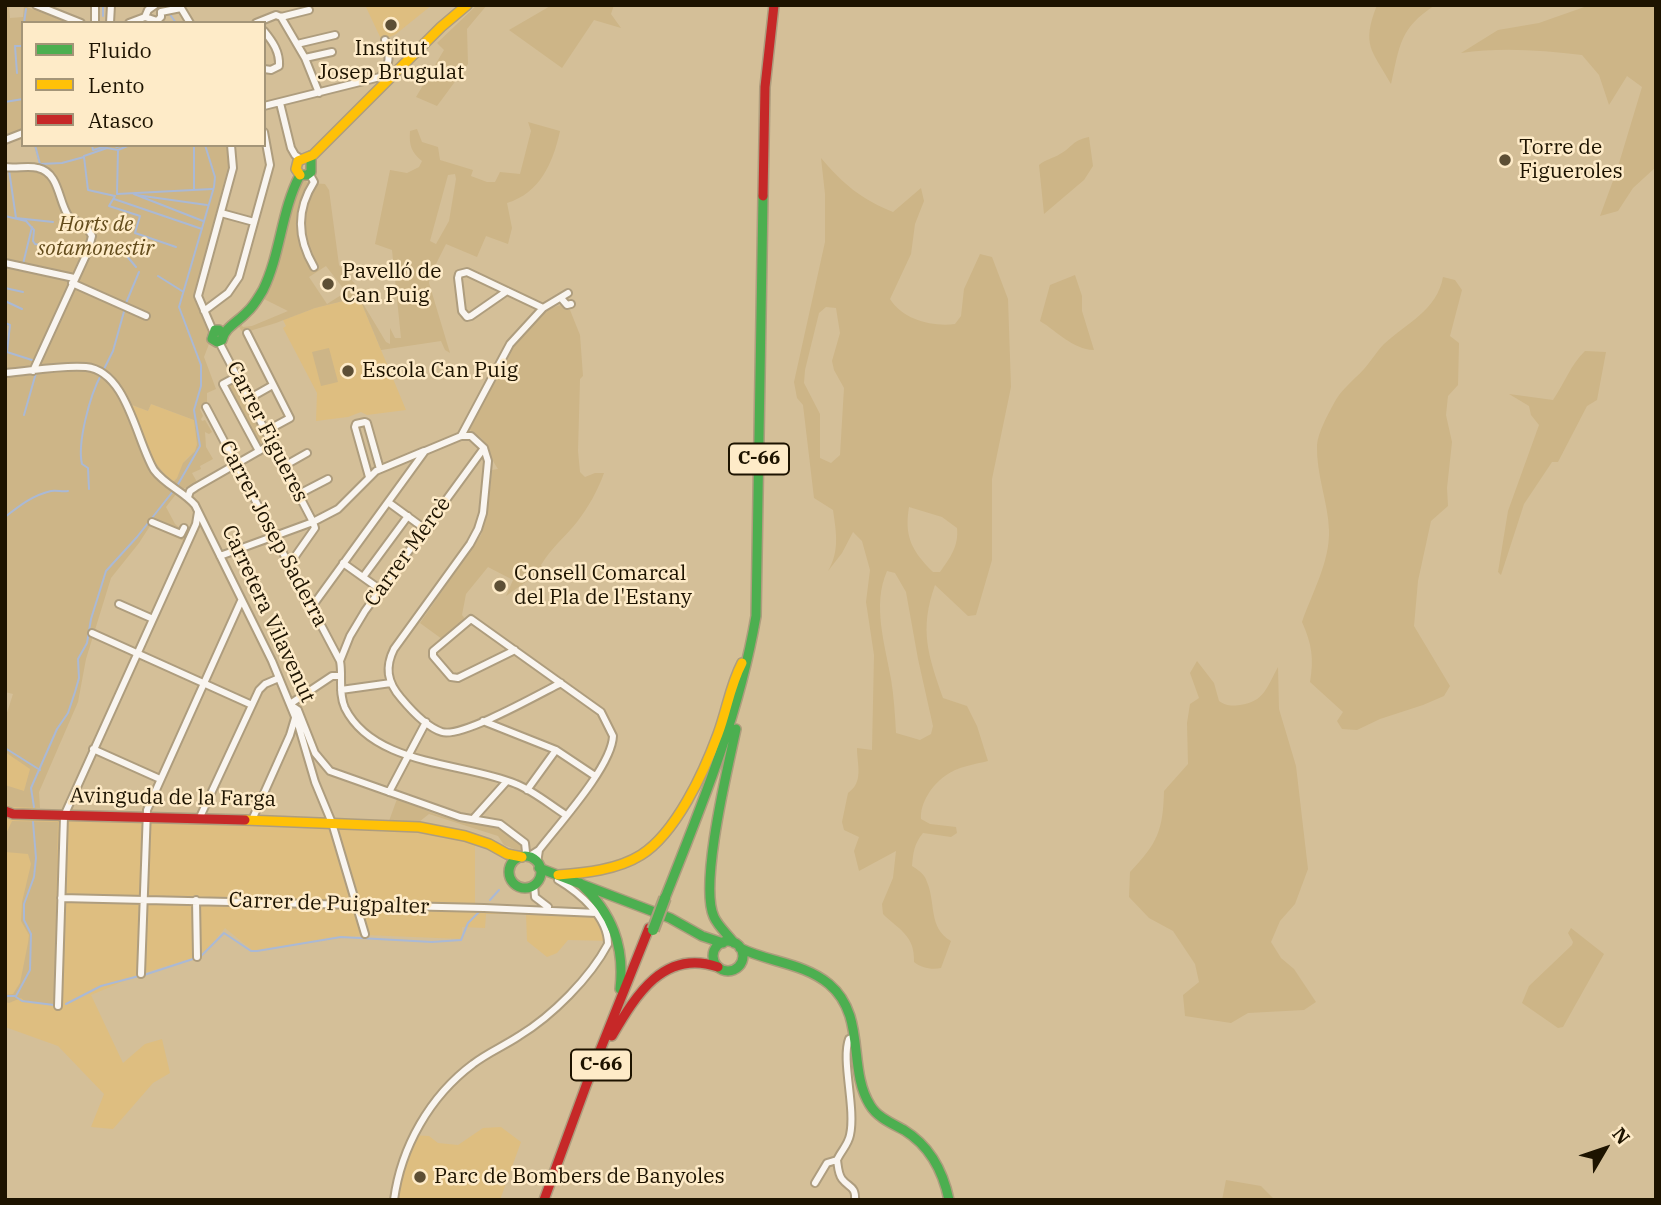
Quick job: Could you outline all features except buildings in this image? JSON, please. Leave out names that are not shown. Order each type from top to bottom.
[{"type":"main road","points":[[219,336],[253,306],[263,289],[292,192],[306,164],[467,5]]},
{"type":"main road","name":"C-66","points":[[745,665],[751,586],[759,83],[768,5]]},
{"type":"main road","name":"C-66","points":[[547,1200],[612,1036],[745,665],[757,595],[765,87],[774,5]]},
{"type":"main road","points":[[504,853],[510,879],[517,886],[524,888],[549,879],[622,863],[642,855],[658,841],[708,758],[722,724],[737,673],[745,665],[748,675],[727,765],[709,881],[714,917],[742,958],[740,965]]},
{"type":"main road","name":"Avinguda de la Farga","points":[[8,814],[200,817],[332,823]]},
{"type":"main road","points":[[332,823],[417,827],[445,831],[489,844],[504,853],[530,861],[561,878],[670,918],[702,936],[797,968],[829,984],[844,1003],[867,1100],[878,1115],[923,1144],[938,1167],[949,1200]]},
{"type":"main road","points":[[509,869],[515,860],[530,861]]},
{"type":"main road","points":[[530,861],[540,877],[535,884]]},
{"type":"main road","points":[[580,883],[604,907],[617,933],[623,968],[615,1013]]},
{"type":"main road","name":"C-66","points":[[547,1200],[615,1013],[651,929]]},
{"type":"main road","points":[[702,936],[718,967]]},
{"type":"main road","points":[[713,955],[718,946],[732,945]]},
{"type":"main road","points":[[612,1036],[634,999],[657,977],[678,966],[698,961],[708,962],[728,971],[758,955]]},
{"type":"street","points":[[36,5],[76,21]]},
{"type":"street","points":[[132,21],[149,11],[161,12],[181,8],[189,21]]},
{"type":"street","points":[[261,21],[276,15],[281,17],[309,10]]},
{"type":"street","points":[[156,21],[159,20],[161,12]]},
{"type":"street","points":[[281,17],[305,58],[319,93]]},
{"type":"street","points":[[266,34],[275,46],[279,66],[276,69],[266,69]]},
{"type":"street","points":[[297,44],[335,35]]},
{"type":"street","points":[[266,106],[380,77],[388,66],[389,50],[385,40]]},
{"type":"street","points":[[305,58],[332,52]]},
{"type":"street","points":[[280,103],[291,148],[306,164],[314,182],[302,207],[300,226],[303,244],[314,267]]},
{"type":"street","points":[[231,147],[233,169],[198,296],[204,311],[229,293],[239,277],[270,165],[266,143]]},
{"type":"street","points":[[5,167],[36,167],[46,171],[56,184],[69,217],[91,231],[92,241],[33,371]]},
{"type":"street","points":[[221,213],[254,222]]},
{"type":"street","points":[[5,263],[73,281],[146,316]]},
{"type":"street","points":[[506,291],[467,317],[462,311],[459,274],[467,272],[543,308]]},
{"type":"street","points":[[461,436],[510,344],[543,308],[568,293]]},
{"type":"street","points":[[561,298],[567,305],[571,304]]},
{"type":"street","name":"Carrer Figueres","points":[[204,311],[313,522]]},
{"type":"street","points":[[247,334],[290,418],[266,431]]},
{"type":"street","name":"Carretera Vilavenut","points":[[5,373],[85,367],[108,376],[119,390],[152,466],[169,485],[188,497],[199,510],[290,704],[315,782],[332,823],[365,934]]},
{"type":"street","points":[[238,376],[223,384],[258,451]]},
{"type":"street","points":[[250,398],[274,385]]},
{"type":"street","name":"Carrer Josep Saderra","points":[[206,407],[340,661]]},
{"type":"street","points":[[369,477],[356,424],[367,424],[380,469]]},
{"type":"street","points":[[220,556],[313,522],[338,509],[380,469],[461,436],[471,436],[484,448],[488,461],[483,513],[478,529],[394,649],[387,669],[391,683],[401,698],[426,722],[441,732],[452,733],[561,684]]},
{"type":"street","points":[[188,497],[196,486],[272,443]]},
{"type":"street","name":"Carrer Mercè","points":[[340,661],[356,625],[484,448]]},
{"type":"street","points":[[311,608],[425,450]]},
{"type":"street","points":[[284,466],[307,453]]},
{"type":"street","points":[[299,494],[328,478]]},
{"type":"street","points":[[388,502],[425,529]]},
{"type":"street","points":[[58,1006],[64,816],[196,524],[199,510]]},
{"type":"street","points":[[289,565],[324,516]]},
{"type":"street","points":[[363,577],[408,516]]},
{"type":"street","points":[[152,522],[181,534],[184,528]]},
{"type":"street","points":[[310,536],[315,528],[313,522]]},
{"type":"street","points":[[196,524],[205,523]]},
{"type":"street","points":[[302,526],[310,536]]},
{"type":"street","points":[[343,563],[381,590]]},
{"type":"street","points":[[141,974],[147,810],[242,601]]},
{"type":"street","points":[[119,604],[153,619]]},
{"type":"street","points":[[341,676],[332,676],[290,704],[298,710],[315,753],[330,771],[473,819],[495,822],[508,828],[525,843],[530,861],[595,776],[612,748],[613,736],[611,727],[601,712],[471,619],[433,651],[433,656],[451,677],[457,678],[514,650]]},
{"type":"street","points":[[92,633],[251,705]]},
{"type":"street","points":[[340,661],[344,706],[364,732],[382,745],[507,781],[527,790],[566,815]]},
{"type":"street","points":[[200,817],[261,687],[279,678]]},
{"type":"street","points":[[341,690],[391,683]]},
{"type":"street","points":[[252,820],[295,718]]},
{"type":"street","points":[[483,721],[556,750],[595,776]]},
{"type":"street","points":[[388,792],[426,722]]},
{"type":"street","points":[[290,735],[295,733],[302,737]]},
{"type":"street","points":[[93,749],[160,779]]},
{"type":"street","points":[[527,790],[556,750]]},
{"type":"street","points":[[473,819],[507,781]]},
{"type":"street","points":[[394,1200],[409,1143],[452,1081],[487,1053],[538,1024],[565,999],[604,952],[608,944],[608,933],[597,913],[561,878]]},
{"type":"street","points":[[535,884],[533,892],[537,900],[557,910]]},
{"type":"street","points":[[574,911],[579,906],[580,897]]},
{"type":"street","name":"Carrer de Puigpalter","points":[[61,898],[597,913]]},
{"type":"street","points":[[196,900],[197,957]]},
{"type":"street","points":[[815,1183],[827,1163],[838,1157],[850,1136],[846,1048],[849,1039],[854,1037]]},
{"type":"street","points":[[838,1157],[839,1174],[844,1182],[853,1186],[855,1200]]},
{"type":"shaded area","name":"Institut Josep Brugulat","points":[[365,5],[432,5],[396,34],[382,41]]},
{"type":"shaded area","name":"Escola Can Puig","points":[[359,297],[406,410],[367,415],[361,412],[348,417],[316,421],[317,393],[283,328],[286,326],[283,320],[315,308]]},
{"type":"shaded area","points":[[151,404],[194,420],[197,444],[195,451],[186,459],[177,478],[171,483],[154,461],[131,405],[148,411]]},
{"type":"shaded area","points":[[5,752],[31,769],[24,791],[29,807],[36,807],[36,814],[332,823],[457,834],[475,845],[475,905],[600,910],[614,941],[568,940],[557,953],[547,957],[527,941],[526,914],[486,914],[485,928],[462,927],[462,939],[365,935],[253,951],[225,928],[203,955],[141,974],[91,995],[123,1063],[145,1044],[162,1039],[170,1073],[153,1083],[113,1129],[91,1127],[104,1094],[58,1046],[5,1027]]},
{"type":"shaded area","points":[[501,1127],[521,1142],[500,1200],[400,1200],[392,1196],[396,1173],[410,1135],[429,1136],[438,1143],[458,1145],[483,1128]]},
{"type":"green space","points":[[5,5],[12,5],[9,7],[10,18],[23,17],[24,6],[64,21],[21,21],[21,129],[5,136]]},
{"type":"green space","points":[[477,5],[487,5],[467,29],[468,64],[437,106],[416,97],[444,50],[437,43]]},
{"type":"green space","points":[[552,5],[614,5],[611,14],[621,28],[594,20],[562,68],[509,30]]},
{"type":"green space","points":[[1377,5],[1435,5],[1408,30],[1399,48],[1391,84],[1374,55],[1369,39]]},
{"type":"green space","points":[[1590,5],[1656,5],[1656,167],[1633,188],[1618,211],[1600,216],[1642,87],[1627,76],[1609,105],[1599,75],[1582,55],[1521,50],[1461,53],[1498,30],[1539,23]]},
{"type":"green space","points":[[528,122],[560,131],[543,175],[528,192],[507,203],[512,228],[508,244],[486,236],[477,257],[446,244],[430,276],[429,283],[450,353],[445,350],[441,341],[381,350],[359,297],[386,342],[390,344],[390,328],[395,338],[401,338],[392,250],[375,244],[390,170],[407,173],[419,167],[422,161],[411,148],[410,131],[417,129],[422,142],[438,147],[440,160],[473,170],[471,176],[495,182],[500,172],[520,174],[531,131]],"holes":[[[455,174],[449,221],[436,244],[430,241],[448,175]]]},
{"type":"green space","points":[[1089,137],[1093,166],[1084,180],[1044,214],[1039,165],[1079,140]]},
{"type":"green space","name":"Horts de sotamonestir","points":[[35,147],[227,147],[230,160],[194,296],[209,330],[206,337],[209,344],[204,357],[216,389],[207,393],[207,404],[200,409],[202,421],[205,420],[212,432],[205,432],[206,447],[213,459],[192,473],[197,482],[183,489],[171,483],[168,488],[176,494],[166,507],[175,524],[186,533],[184,541],[150,526],[111,578],[86,659],[78,702],[39,792],[40,808],[11,807],[5,803],[5,785],[24,791],[30,769],[5,752],[5,719],[13,694],[5,692],[5,359],[9,326],[5,324],[5,159],[9,165],[39,163]],"holes":[[[151,404],[194,420],[197,444],[172,483],[154,461],[132,405],[148,411]]]},
{"type":"green space","points":[[821,158],[853,190],[893,212],[921,188],[924,201],[915,224],[911,254],[890,299],[910,317],[928,323],[955,324],[961,316],[964,289],[980,254],[992,257],[1008,299],[1011,387],[992,479],[992,560],[976,615],[968,616],[935,585],[927,616],[927,642],[943,698],[967,706],[977,726],[988,761],[960,768],[945,776],[931,789],[922,807],[921,819],[930,824],[956,827],[957,833],[951,837],[923,833],[913,857],[912,866],[921,872],[930,890],[939,929],[951,941],[941,968],[938,969],[923,967],[914,962],[909,939],[883,914],[882,904],[893,878],[896,851],[859,871],[854,851],[859,837],[844,830],[842,822],[848,793],[858,778],[857,748],[872,750],[874,655],[866,602],[870,570],[862,541],[853,532],[828,571],[836,548],[833,510],[814,498],[803,405],[797,398],[794,382],[825,242],[825,194]],"holes":[[[826,307],[836,308],[840,333],[832,361],[844,388],[840,455],[831,463],[820,458],[820,414],[804,383],[819,313]],[[909,507],[942,517],[957,528],[955,546],[940,572],[933,572],[915,550],[909,535]],[[887,571],[895,573],[906,592],[933,726],[931,734],[920,740],[896,733],[892,686],[881,625],[880,597]]]},
{"type":"green space","points":[[304,180],[325,184],[329,190],[339,265],[355,284],[359,297],[315,308],[243,333],[239,327],[241,324],[243,327],[252,326],[288,311],[264,299],[272,282],[299,187]],"holes":[[[326,266],[346,292],[327,304],[309,277]]]},
{"type":"green space","points":[[1075,275],[1094,350],[1079,347],[1040,321],[1050,285]]},
{"type":"green space","points":[[1443,277],[1455,280],[1462,290],[1450,336],[1459,343],[1458,385],[1448,396],[1446,415],[1452,442],[1447,488],[1448,506],[1431,521],[1418,581],[1414,626],[1450,686],[1444,696],[1423,705],[1380,719],[1357,730],[1342,729],[1337,721],[1343,712],[1310,682],[1311,652],[1302,622],[1324,566],[1329,542],[1328,519],[1318,467],[1318,440],[1339,395],[1384,344],[1428,307],[1440,288]]},
{"type":"green space","points":[[561,305],[570,310],[580,335],[583,376],[580,379],[580,472],[585,477],[604,473],[585,511],[541,565],[544,569],[506,596],[513,580],[488,567],[466,594],[462,615],[465,619],[442,639],[420,623],[481,535],[489,501],[492,470],[498,469],[486,443],[468,429],[495,378],[520,339],[547,311]]},
{"type":"green space","points":[[329,348],[338,382],[321,386],[312,352]]},
{"type":"green space","points":[[1585,351],[1606,352],[1597,400],[1587,406],[1558,462],[1552,462],[1524,504],[1501,575],[1498,572],[1508,511],[1539,425],[1531,415],[1529,406],[1509,394],[1553,400]]},
{"type":"green space","points":[[236,381],[268,442],[258,447],[226,386]]},
{"type":"green space","points":[[1197,661],[1214,683],[1219,701],[1227,705],[1255,701],[1278,667],[1279,709],[1296,766],[1308,869],[1295,904],[1280,921],[1271,942],[1281,958],[1294,969],[1316,1002],[1304,1010],[1248,1013],[1231,1023],[1185,1016],[1183,995],[1199,982],[1195,964],[1173,931],[1149,918],[1129,897],[1130,872],[1153,844],[1160,826],[1164,791],[1188,764],[1187,723],[1190,704],[1199,698],[1190,673]]},
{"type":"green space","points":[[397,799],[444,817],[496,828],[510,835],[526,850],[522,852],[504,845],[498,836],[429,814],[419,822],[389,821]]},
{"type":"green space","points":[[12,821],[58,822],[54,1005],[25,1001],[21,998],[5,1002],[5,995],[13,994],[20,983],[29,935],[21,921],[22,902],[31,864],[28,854],[5,852],[5,836]]},
{"type":"green space","points":[[1571,928],[1604,954],[1563,1027],[1558,1028],[1522,1003],[1529,986],[1572,945],[1568,933]]},
{"type":"green space","points":[[1226,1180],[1261,1186],[1275,1200],[1222,1200]]},
{"type":"waterway","points":[[103,5],[103,16]]},
{"type":"waterway","points":[[24,21],[26,9]]},
{"type":"waterway","points":[[169,13],[175,21]]},
{"type":"waterway","points":[[17,73],[15,46],[21,46]]},
{"type":"waterway","points":[[5,102],[21,99]]},
{"type":"waterway","points":[[36,147],[40,164],[62,163],[84,157],[88,190],[115,196],[109,206],[140,216],[135,233],[176,247]]},
{"type":"waterway","points":[[92,147],[93,150],[103,147]]},
{"type":"waterway","points":[[84,156],[107,148],[118,150],[125,147]]},
{"type":"waterway","points":[[194,147],[194,189]]},
{"type":"waterway","points":[[177,486],[200,446],[194,410],[201,386],[201,365],[179,307],[214,187],[215,177],[206,147]]},
{"type":"waterway","points":[[118,150],[117,194],[212,189]]},
{"type":"waterway","points":[[9,170],[16,218],[53,222]]},
{"type":"waterway","points":[[134,194],[203,221]]},
{"type":"waterway","points":[[136,195],[207,205]]},
{"type":"waterway","points":[[114,199],[202,229]]},
{"type":"waterway","points":[[5,216],[26,221],[34,230],[35,244],[68,251],[83,250]]},
{"type":"waterway","points":[[23,264],[32,227]]},
{"type":"waterway","points":[[126,255],[136,267]]},
{"type":"waterway","points":[[126,303],[139,272]]},
{"type":"waterway","points":[[158,276],[182,291]]},
{"type":"waterway","points":[[5,288],[23,292]]},
{"type":"waterway","points":[[5,301],[22,309]]},
{"type":"waterway","points":[[104,369],[113,351],[125,308]]},
{"type":"waterway","points":[[5,323],[10,325],[7,352],[35,361]]},
{"type":"waterway","points":[[24,415],[36,373]]},
{"type":"waterway","points":[[89,489],[88,468],[82,464],[81,444],[89,406],[101,375]]},
{"type":"waterway","points":[[34,807],[31,788],[57,729],[68,713],[79,678],[78,659],[87,643],[91,619],[106,571],[174,490]]},
{"type":"waterway","points":[[5,517],[38,495],[51,491],[68,491]]},
{"type":"waterway","points":[[5,748],[40,770]]},
{"type":"waterway","points":[[5,996],[16,996],[30,970],[31,934],[24,920],[24,904],[34,877],[36,858],[33,822]]},
{"type":"waterway","points":[[490,900],[499,890]]},
{"type":"waterway","points":[[201,956],[224,933],[251,951],[341,937],[432,942],[461,940],[468,923],[480,911]]},
{"type":"waterway","points":[[144,975],[196,958]]},
{"type":"waterway","points":[[66,1004],[101,986],[139,976]]},
{"type":"waterway","points":[[16,997],[22,1001],[54,1005]]},
{"type":"traffic: fast","points":[[300,175],[311,172],[311,156]]},
{"type":"traffic: fast","points":[[223,334],[215,330],[212,339],[217,342],[222,340],[226,332],[252,307],[263,290],[300,175]]},
{"type":"traffic: fast","points":[[665,898],[706,794],[729,724],[740,689],[756,616],[763,196]]},
{"type":"traffic: fast","points":[[734,943],[714,917],[710,901],[710,879],[716,825],[736,729]]},
{"type":"traffic: fast","points":[[525,856],[536,861],[541,872],[536,883],[525,888],[514,883],[509,872],[514,861],[525,856]]},
{"type":"traffic: fast","points":[[539,868],[670,918],[702,936],[723,943]]},
{"type":"traffic: fast","points":[[580,883],[600,906],[614,931],[620,959],[620,989]]},
{"type":"traffic: fast","points":[[653,930],[665,898]]},
{"type":"traffic: fast","points":[[728,941],[738,946],[743,956],[738,966],[728,971],[718,966],[713,956],[718,946],[728,941]]},
{"type":"traffic: fast","points":[[740,948],[808,971],[829,984],[841,997],[853,1027],[859,1075],[870,1105],[880,1116],[913,1136],[928,1152],[939,1169],[949,1200]]},
{"type":"traffic: slow","points":[[300,175],[296,169],[298,161],[313,155],[441,27],[467,5]]},
{"type":"traffic: slow","points":[[558,875],[590,872],[622,864],[641,855],[666,832],[705,766],[742,663]]},
{"type":"traffic: slow","points":[[245,820],[419,827],[465,836],[489,844],[507,854],[522,857]]},
{"type":"traffic: jam","points":[[763,196],[765,87],[774,5]]},
{"type":"traffic: jam","points":[[5,811],[13,814],[245,820]]},
{"type":"traffic: jam","points":[[544,1200],[649,928]]},
{"type":"traffic: jam","points":[[612,1036],[641,992],[666,970],[681,964],[699,963],[718,967]]},
{"type":"place","name":"Institut Josep Brugulat","points":[[391,25]]},
{"type":"place","name":"Torre de Figueroles","points":[[1505,160]]},
{"type":"place","name":"Pavelló de Can Puig","points":[[328,284]]},
{"type":"place","name":"Escola Can Puig","points":[[348,371]]},
{"type":"place","name":"Consell Comarcal del Pla de l'Estany","points":[[500,586]]},
{"type":"place","name":"Parc de Bombers de Banyoles","points":[[420,1177]]}]
